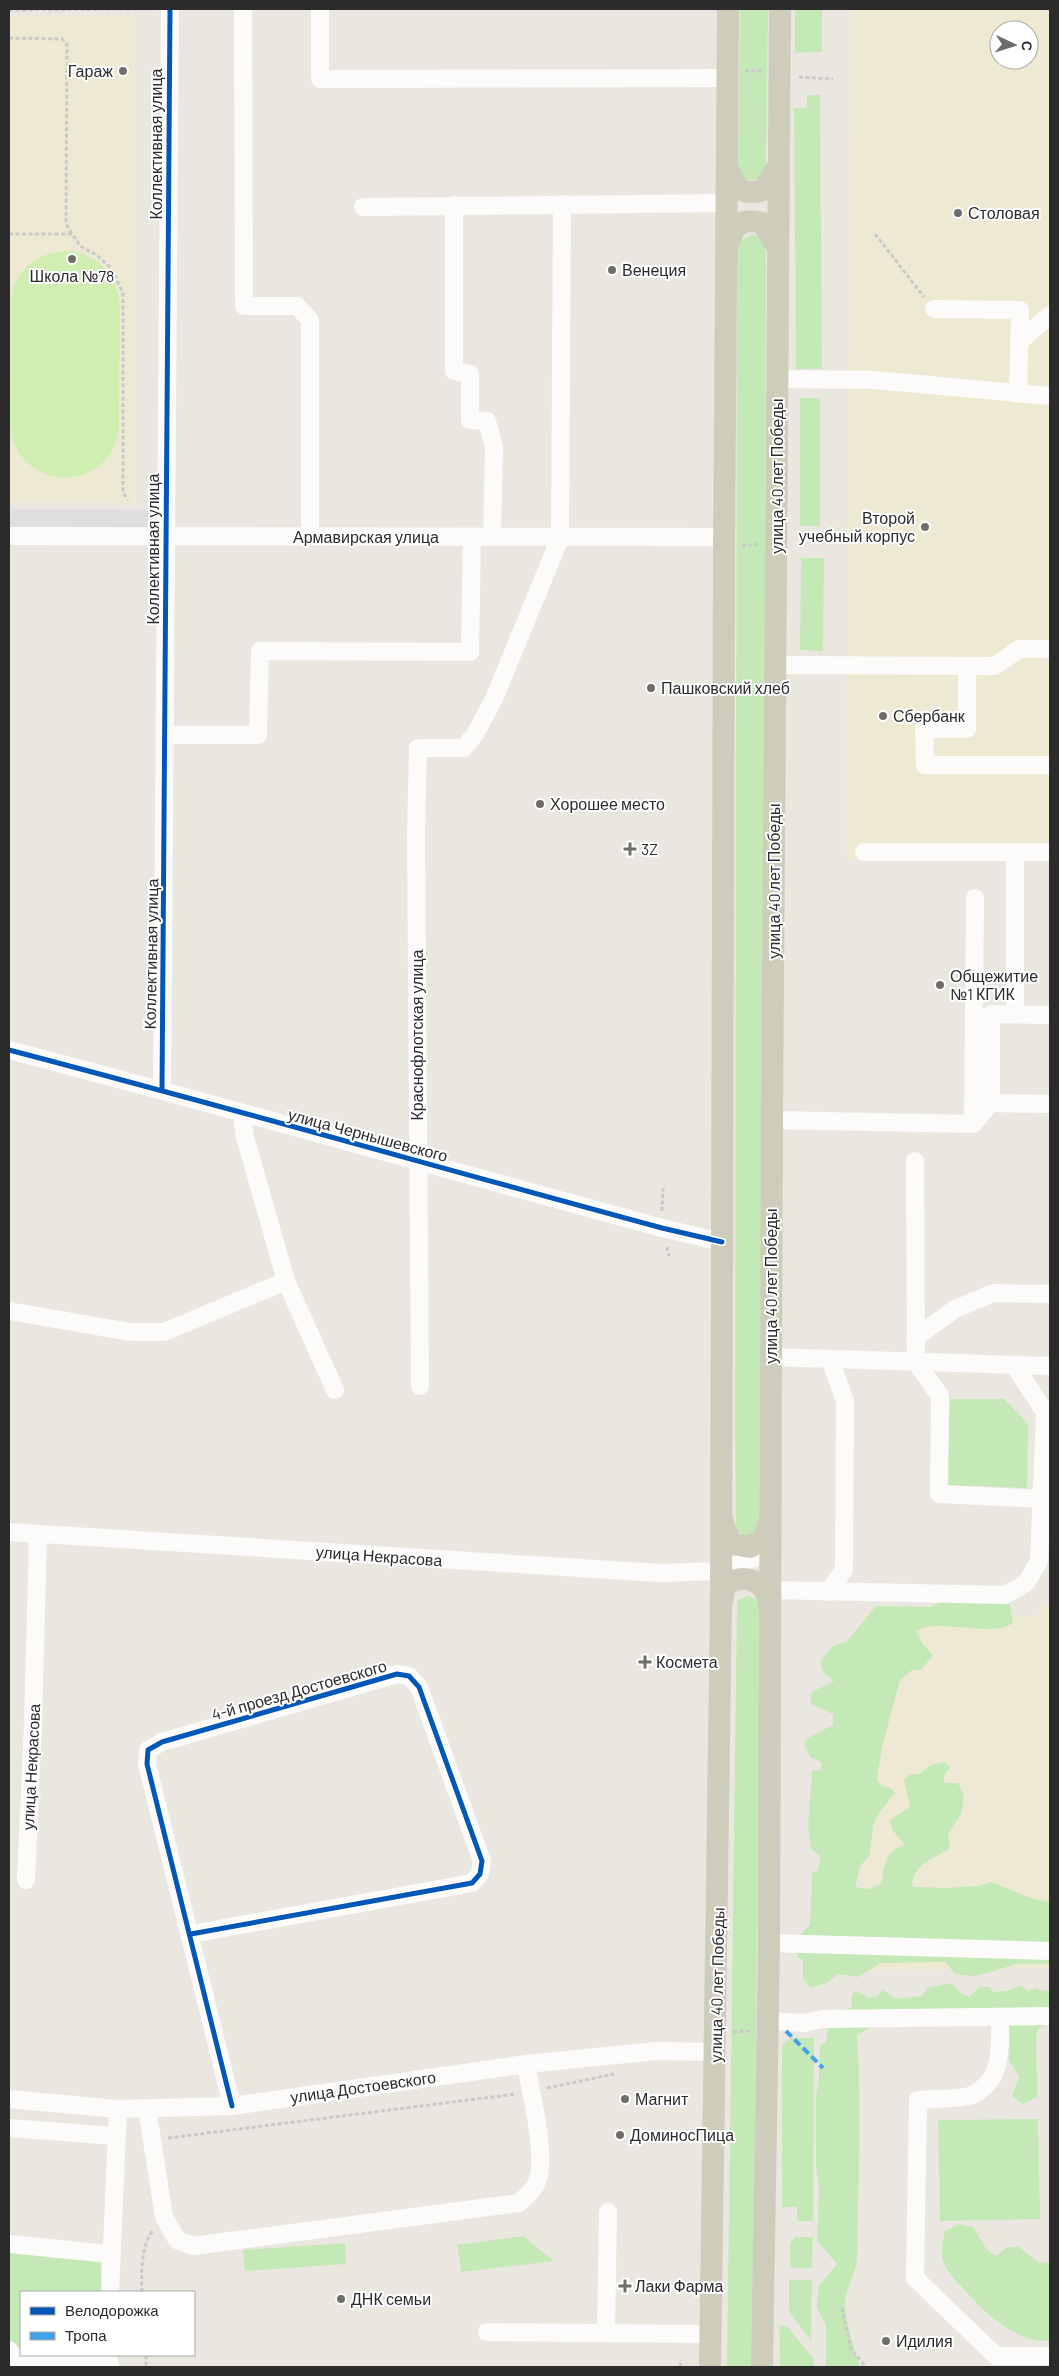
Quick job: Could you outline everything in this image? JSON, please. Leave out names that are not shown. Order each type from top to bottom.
[{"type":"main road","name":"улица 40 лет Победы","points":[[710,2367],[712,2334],[721,1603],[722,1242],[730,541],[726,203],[733,74],[728,9]]},
{"type":"main road","name":"улица 40 лет Победы","points":[[762,2367],[761,2026],[770,1943],[772,1120],[780,9]]},
{"type":"main road","name":"улица 40 лет Победы","points":[[727,165],[734,183],[742,191],[753,193],[763,190],[778,166]]},
{"type":"main road","name":"улица 40 лет Победы","points":[[727,247],[732,232],[742,222],[750,220],[762,223],[777,246]]},
{"type":"main road","name":"улица 40 лет Победы","points":[[722,1511],[724,1529],[733,1544],[740,1547],[750,1547],[764,1538],[770,1516]]},
{"type":"main road","name":"улица 40 лет Победы","points":[[721,1603],[725,1586],[737,1578],[746,1578],[761,1585],[770,1599]]},
{"type":"street","name":"Коллективная улица","points":[[162,1090],[170,9]]},
{"type":"street","points":[[243,9],[244,306],[297,306],[310,320],[310,538]]},
{"type":"street","points":[[320,9],[320,78],[733,74]]},
{"type":"street","points":[[363,207],[726,203]]},
{"type":"street","points":[[560,538],[562,204]]},
{"type":"street","points":[[454,205],[454,371],[470,374],[470,420],[487,421],[494,447],[492,537]]},
{"type":"street","points":[[934,309],[1020,310],[1018,394]]},
{"type":"street","points":[[1019,342],[1050,315]]},
{"type":"street","points":[[777,378],[876,380],[1050,396]]},
{"type":"street","name":"Армавирская улица","points":[[9,536],[166,538],[492,537],[730,541]]},
{"type":"street","points":[[165,735],[258,735],[260,651],[470,652],[472,537]]},
{"type":"street","name":"Краснофлотская улица","points":[[420,1386],[416,834],[418,748],[464,748],[475,734],[494,699],[560,538]]},
{"type":"street","points":[[776,665],[994,666],[1018,649],[1050,649]]},
{"type":"street","points":[[967,666],[967,729],[924,729],[924,765],[1050,765]]},
{"type":"street","points":[[864,852],[1050,852]]},
{"type":"street","points":[[1015,853],[1015,1014]]},
{"type":"street","points":[[973,1124],[975,898]]},
{"type":"street","points":[[973,1124],[991,1103],[991,1014],[1050,1015]]},
{"type":"street","name":"улица Чернышевского","points":[[9,1050],[162,1090],[418,1162],[722,1242]]},
{"type":"street","points":[[991,1103],[1050,1104]]},
{"type":"street","points":[[242,1114],[245,1137],[286,1281],[335,1390]]},
{"type":"street","points":[[772,1120],[973,1124]]},
{"type":"street","points":[[916,1161],[916,1362],[940,1396],[939,1494],[1042,1499]]},
{"type":"street","points":[[9,1311],[130,1332],[164,1332],[286,1281]]},
{"type":"street","points":[[915,1338],[955,1309],[994,1293],[1050,1294]]},
{"type":"street","points":[[771,1357],[1050,1366]]},
{"type":"street","points":[[828,1592],[844,1570],[845,1401],[830,1359]]},
{"type":"street","points":[[770,1599],[828,1592],[1005,1595],[1026,1583],[1040,1561],[1048,1409],[1014,1365]]},
{"type":"street","name":"улица Некрасова","points":[[9,1532],[650,1573],[721,1571]]},
{"type":"street","name":"улица Некрасова","points":[[26,1880],[33,1724],[38,1534]]},
{"type":"street","points":[[721,1571],[770,1552]]},
{"type":"street","name":"4-й проезд Достоевского","points":[[191,1934],[472,1883],[480,1874],[482,1861],[419,1687],[409,1676],[397,1674],[162,1742],[148,1750],[147,1764],[191,1934],[232,2106]]},
{"type":"street","points":[[770,1943],[1050,1951]]},
{"type":"street","points":[[761,2026],[804,2023],[823,2019],[1050,2016]]},
{"type":"street","points":[[1000,2017],[1000,2061],[989,2082],[971,2096],[918,2100],[915,2278],[996,2356],[1050,2356]]},
{"type":"street","name":"улица Достоевского","points":[[9,2100],[118,2109],[232,2106],[526,2064],[656,2052],[716,2052]]},
{"type":"street","points":[[147,2108],[164,2217],[177,2240],[193,2246],[519,2204],[530,2193],[538,2179],[540,2157],[526,2064]]},
{"type":"street","points":[[110,2291],[110,2254],[118,2109]]},
{"type":"street","points":[[9,2128],[116,2136]]},
{"type":"street","points":[[606,2333],[608,2212]]},
{"type":"street","points":[[9,2244],[110,2254]]},
{"type":"street","points":[[487,2332],[712,2334]]},
{"type":"street","points":[[9,2350],[17,2361],[110,2362]]},
{"type":"path","points":[[9,10],[156,9]]},
{"type":"path","points":[[9,38],[62,39],[67,45],[66,224],[80,246],[98,256],[110,268],[122,293],[123,493],[128,500]]},
{"type":"path","points":[[733,74],[767,71]]},
{"type":"path","points":[[797,75],[800,78],[833,79]]},
{"type":"path","points":[[9,234],[72,234]]},
{"type":"path","points":[[875,234],[934,309]]},
{"type":"path","points":[[730,541],[766,544]]},
{"type":"path","points":[[732,2032],[761,2026]]},
{"type":"path","points":[[152,2140],[530,2092],[618,2074]]},
{"type":"path","points":[[142,2291],[141,2281],[147,2238],[164,2217]]},
{"type":"path","points":[[842,2308],[851,2349],[866,2367]]},
{"type":"path","points":[[680,2367],[681,2360]]},
{"type":"shaded area","points":[[851,9],[1050,9],[1050,861],[846,859]]},
{"type":"shaded area","name":"Школа №78","points":[[9,16],[134,16],[136,503],[9,502]]},
{"type":"shaded area","points":[[9,509],[151,510],[150,528],[9,527]]},
{"type":"shaded area","points":[[1038,1606],[1050,1606],[1050,1968],[862,1970],[864,1612],[1038,1616]]},
{"type":"green space","points":[[740,9],[768,9],[766,167],[758,179],[751,180],[742,178],[738,168]]},
{"type":"green space","points":[[795,9],[822,9],[822,52],[795,53]]},
{"type":"green space","points":[[807,95],[820,95],[822,369],[796,369],[794,108],[807,108]]},
{"type":"green space","points":[[753,234],[764,242],[766,252],[762,1521],[753,1536],[743,1536],[736,1527],[735,1393],[737,249],[741,240]]},
{"type":"green space","points":[[68,251],[88,256],[97,261],[110,275],[118,293],[120,304],[119,425],[113,448],[101,464],[84,474],[65,478],[46,474],[29,464],[16,448],[10,425],[11,303],[16,282],[28,265],[46,255]]},
{"type":"green space","points":[[800,398],[820,398],[820,526],[800,526]]},
{"type":"green space","points":[[801,558],[824,558],[823,651],[800,650]]},
{"type":"green space","points":[[950,1399],[1004,1399],[1028,1424],[1027,1488],[947,1485]]},
{"type":"green space","points":[[955,1592],[989,1593],[1010,1605],[1013,1623],[991,1629],[939,1626],[927,1627],[916,1631],[922,1643],[933,1655],[921,1670],[912,1670],[900,1680],[882,1747],[877,1779],[882,1786],[891,1788],[895,1793],[879,1813],[873,1825],[870,1855],[860,1866],[855,1887],[870,1889],[882,1883],[885,1864],[889,1855],[905,1845],[893,1831],[890,1820],[910,1807],[904,1779],[909,1775],[921,1773],[931,1765],[944,1762],[950,1767],[944,1776],[944,1783],[958,1783],[964,1795],[962,1812],[948,1835],[950,1848],[922,1865],[914,1876],[912,1883],[914,1887],[948,1888],[978,1886],[991,1882],[1034,1899],[1050,1902],[1050,1964],[1016,1964],[973,1976],[955,1974],[945,1962],[881,1963],[858,1977],[838,1974],[827,1983],[810,1988],[803,1978],[803,1960],[798,1957],[793,1942],[810,1925],[812,1873],[818,1870],[821,1857],[811,1848],[808,1826],[812,1771],[821,1770],[821,1762],[810,1757],[804,1744],[808,1738],[833,1725],[833,1714],[810,1704],[812,1692],[834,1681],[824,1673],[820,1662],[833,1646],[847,1641],[876,1606],[930,1607],[940,1603]]},
{"type":"green space","points":[[748,1596],[758,1600],[761,1610],[752,2367],[727,2367],[737,1605],[738,1600]]},
{"type":"green space","points":[[952,1983],[961,1993],[969,1997],[980,1987],[990,1987],[993,1992],[1007,1991],[1021,1985],[1028,1991],[1035,1988],[1042,1991],[1050,1990],[1050,2021],[1037,2030],[1037,2097],[1023,2104],[1012,2096],[1019,2077],[1009,2060],[1010,2037],[990,2019],[875,2025],[857,2035],[859,2118],[857,2257],[855,2270],[845,2300],[845,2308],[852,2342],[860,2367],[826,2367],[826,2325],[817,2308],[818,2287],[837,2264],[817,2241],[819,2191],[816,2165],[816,2096],[819,2079],[820,2047],[826,2041],[828,2025],[839,2011],[851,2008],[852,1994],[857,1991],[868,1998],[878,1996],[882,1989],[895,1999],[922,1996],[927,1988]]},
{"type":"green space","points":[[791,2038],[814,2038],[813,2221],[797,2221],[797,2207],[782,2207],[782,2046]]},
{"type":"green space","points":[[1038,2119],[1040,2219],[940,2221],[938,2120]]},
{"type":"green space","points":[[959,2224],[973,2227],[987,2250],[996,2256],[1007,2247],[1019,2247],[1039,2263],[1049,2262],[1050,2250],[1050,2341],[1036,2340],[1024,2336],[1000,2324],[979,2306],[951,2275],[943,2261],[943,2243],[945,2231]]},
{"type":"green space","points":[[523,2236],[554,2261],[461,2272],[457,2245]]},
{"type":"green space","points":[[795,2237],[813,2237],[812,2268],[790,2268],[790,2243]]},
{"type":"green space","points":[[345,2243],[346,2264],[245,2271],[243,2250]]},
{"type":"green space","points":[[9,2251],[100,2260],[102,2291],[20,2291],[20,2351],[15,2350],[9,2341]]},
{"type":"green space","points":[[789,2280],[812,2280],[811,2341],[789,2311]]},
{"type":"green space","points":[[779,2326],[787,2326],[813,2358],[814,2367],[780,2367]]},
{"type":"marked path","points":[[786,2031],[823,2068]]},
{"type":"cycle path","points":[[162,1090],[170,9]]},
{"type":"cycle path","points":[[9,1050],[662,1228],[722,1242]]},
{"type":"cycle path","points":[[191,1934],[472,1883],[480,1874],[482,1861],[419,1687],[409,1676],[397,1674],[162,1742],[148,1750],[147,1764],[232,2106]]},
{"type":"place","name":"Гараж","points":[[123,71]]},
{"type":"place","name":"Столовая","points":[[958,213]]},
{"type":"place","name":"Школа №78","points":[[72,259]]},
{"type":"place","name":"Венеция","points":[[612,270]]},
{"type":"place","name":"Второй учебный корпус","points":[[925,527]]},
{"type":"place","name":"Пашковский хлеб","points":[[651,688]]},
{"type":"place","name":"Сбербанк","points":[[883,716]]},
{"type":"place","name":"Хорошее место","points":[[540,804]]},
{"type":"place","name":"3Z","points":[[630,849]]},
{"type":"place","name":"Общежитие №1 КГИК","points":[[940,985]]},
{"type":"place","name":"Космета","points":[[645,1662]]},
{"type":"place","name":"Магнит","points":[[625,2099]]},
{"type":"place","name":"ДоминосПица","points":[[620,2135]]},
{"type":"place","name":"Лаки Фарма","points":[[625,2286]]},
{"type":"place","name":"ДНК семьи","points":[[341,2299]]},
{"type":"place","name":"Идилия","points":[[886,2341]]}]
